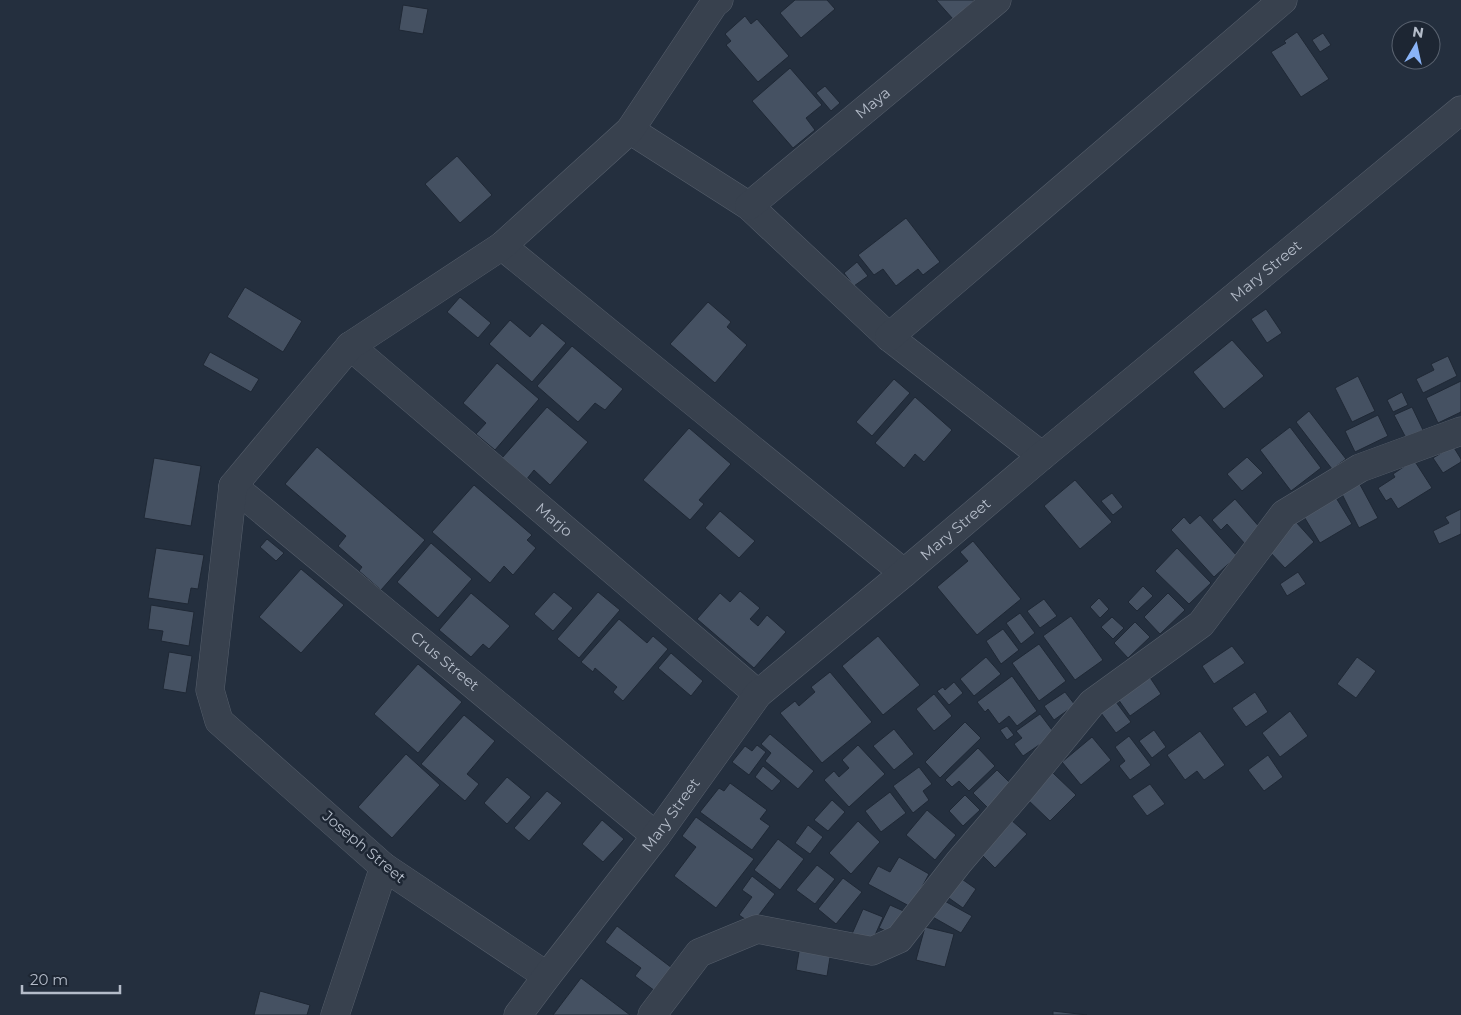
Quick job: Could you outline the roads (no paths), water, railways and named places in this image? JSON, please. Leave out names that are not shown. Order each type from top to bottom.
[{"type":"street","points":[[233,486],[350,346],[502,246],[630,130],[714,4],[719,0]]},
{"type":"street","name":"Maya","points":[[749,206],[997,0]]},
{"type":"street","points":[[889,336],[1283,0]]},
{"type":"street","name":"Mary Street","points":[[518,1015],[656,836],[758,694],[1042,456],[1461,110]]},
{"type":"street","points":[[630,130],[749,206],[889,336],[1042,456]]},
{"type":"street","points":[[502,246],[904,573]]},
{"type":"street","name":"Marjo","points":[[350,346],[758,694]]},
{"type":"street","points":[[652,1015],[698,952],[757,929],[872,951],[899,938],[959,862],[1092,704],[1201,624],[1284,514],[1360,468],[1461,431]]},
{"type":"street","name":"Joseph Street","points":[[233,486],[210,690],[219,721],[384,867],[547,976]]},
{"type":"street","name":"Crus Street","points":[[233,486],[656,836]]},
{"type":"street","points":[[335,1015],[384,867]]}]
